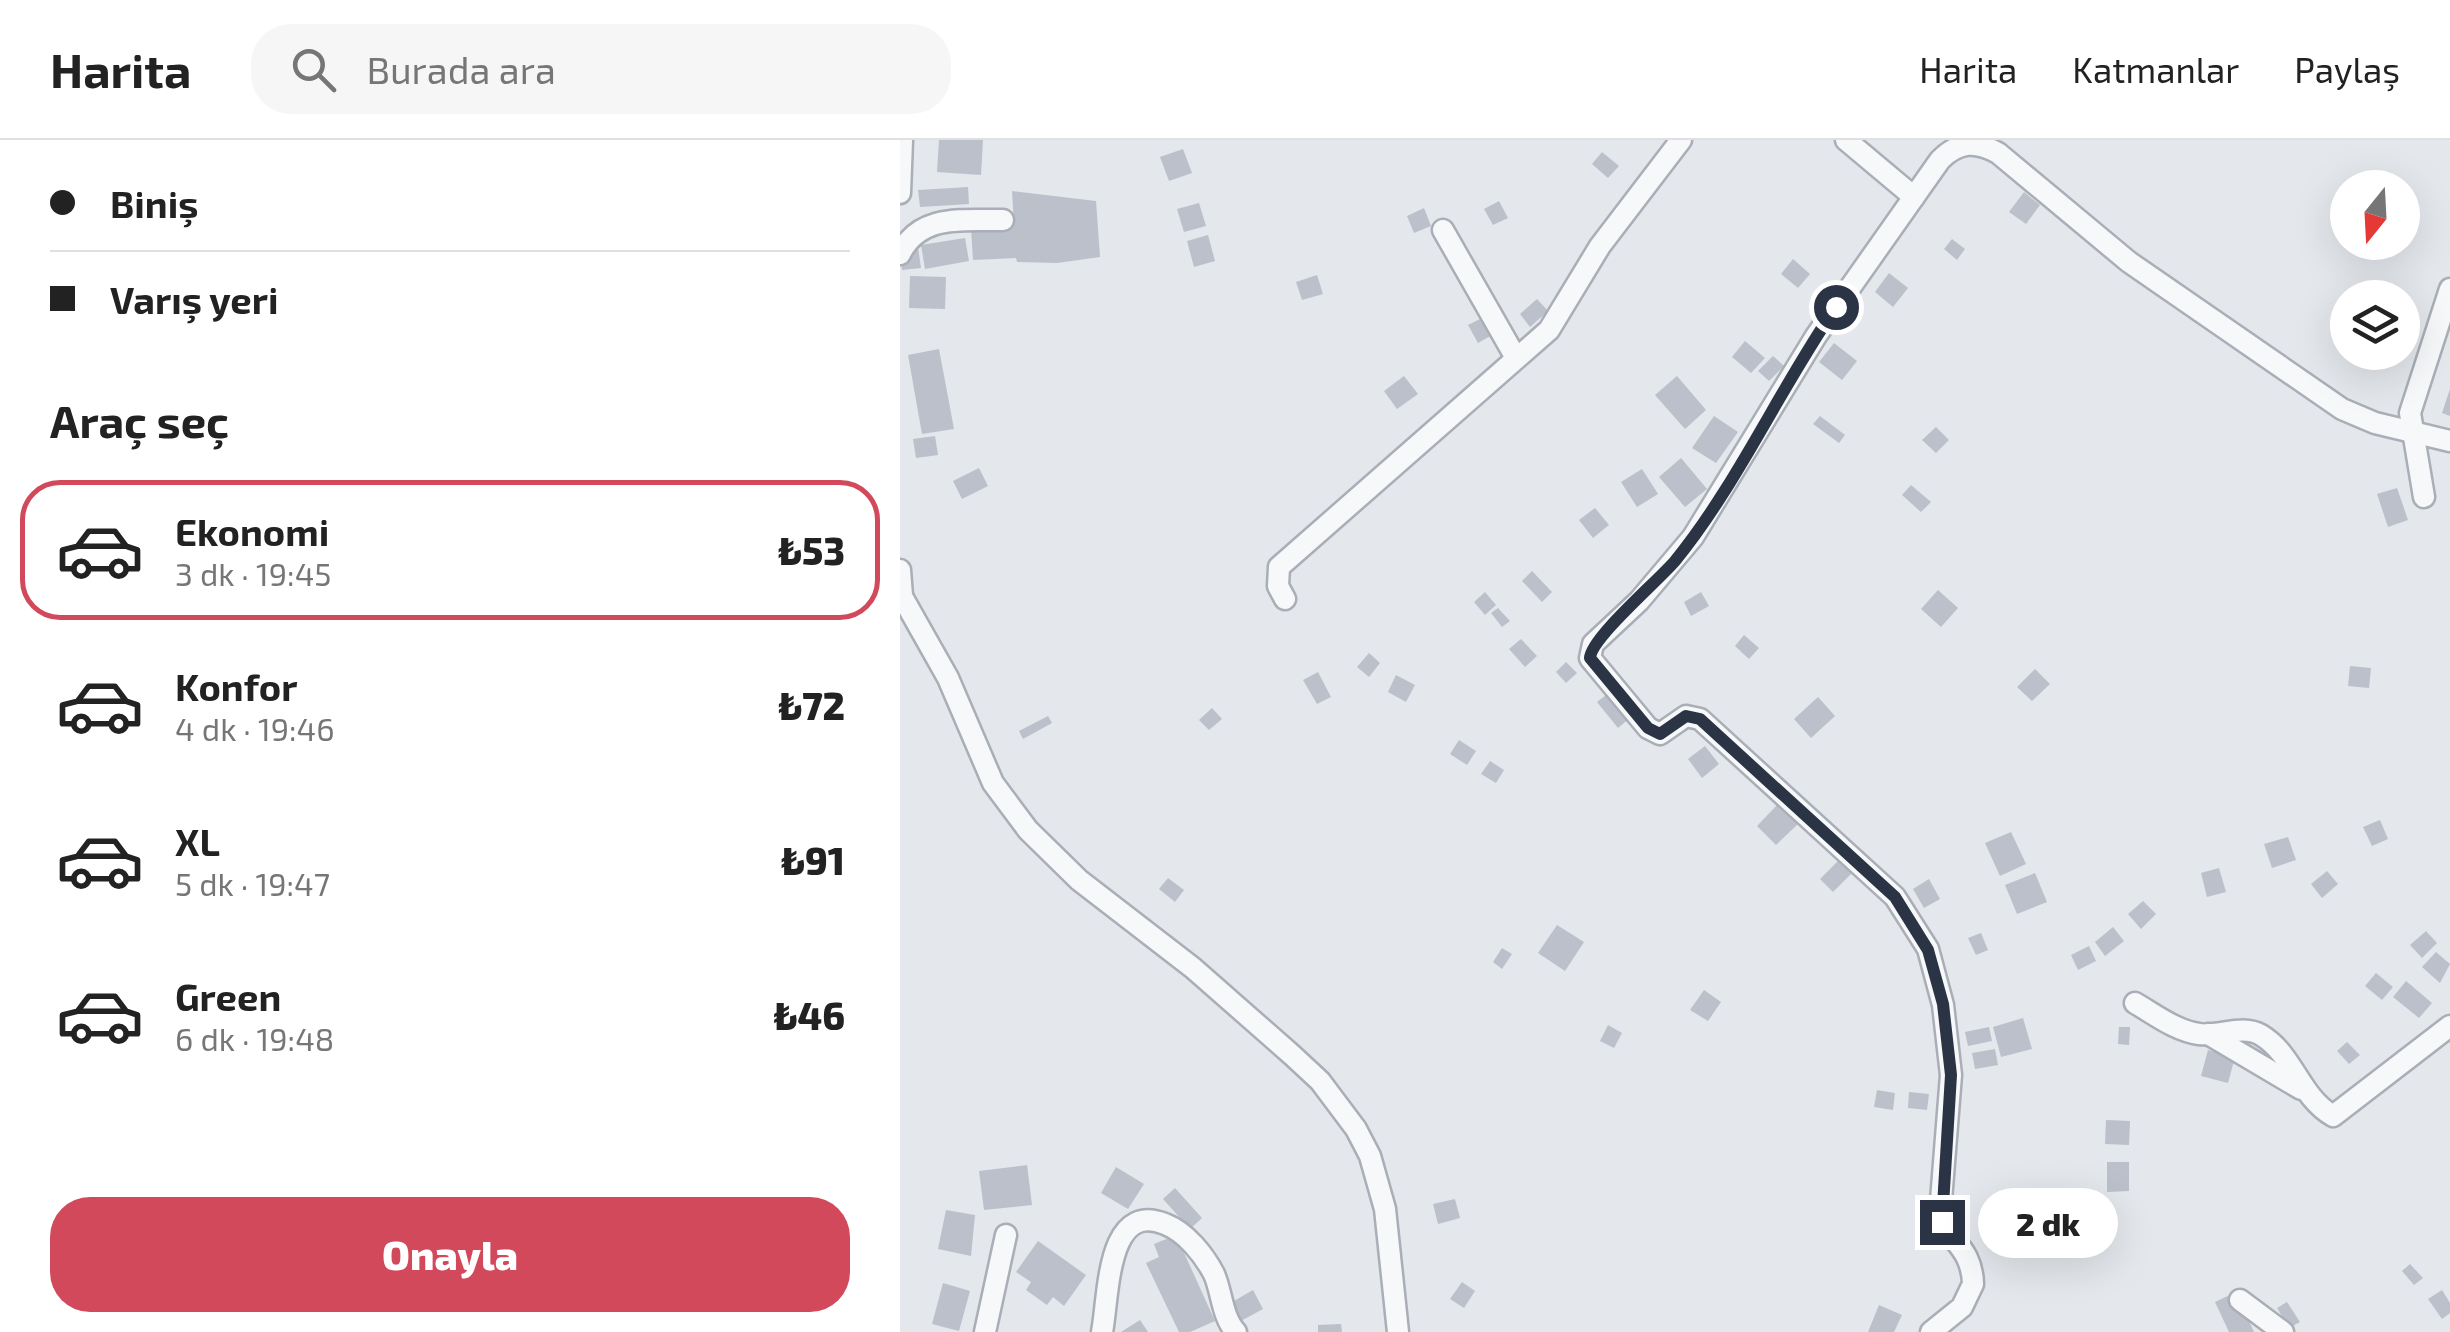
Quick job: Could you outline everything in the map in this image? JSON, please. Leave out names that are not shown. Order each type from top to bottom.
[{"type":"street","points":[[900,192],[902,140]]},
{"type":"street","points":[[1285,599],[1277,575],[1285,560],[1560,318],[1600,246],[1681,140]]},
{"type":"street","points":[[1846,140],[1914,196]]},
{"type":"street","points":[[1931,1332],[1962,1306],[1973,1284],[1963,1246],[1948,1231],[1940,1213],[1951,1075],[1943,1004],[1928,950],[1895,897],[1700,719],[1686,716],[1660,734],[1648,728],[1596,666],[1590,652],[1693,537],[1816,336],[1914,196],[1950,150],[1966,144],[1987,147],[2129,262],[2342,409],[2375,423],[2450,442]]},
{"type":"street","points":[[900,254],[908,238],[926,226],[1003,220]]},
{"type":"street","points":[[1443,230],[1516,358]]},
{"type":"street","points":[[2424,498],[2412,430],[2417,384],[2450,289]]},
{"type":"street","points":[[900,570],[901,595],[948,678],[993,783],[1028,830],[1080,880],[1193,968],[1292,1055],[1320,1081],[1356,1129],[1370,1156],[1385,1209],[1398,1332]]},
{"type":"street","points":[[2135,1003],[2184,1030],[2208,1034],[2302,1089],[2326,1113],[2338,1115],[2450,1026]]},
{"type":"street","points":[[1102,1332],[1116,1248],[1130,1226],[1146,1220],[1167,1224],[1194,1246],[1213,1273],[1236,1332]]},
{"type":"street","points":[[984,1332],[1006,1236]]},
{"type":"street","points":[[2240,1300],[2282,1332]]},
{"type":"building","points":[[939,140],[983,140],[981,175],[937,172]]},
{"type":"building","points":[[1183,149],[1192,173],[1169,181],[1160,157]]},
{"type":"building","points":[[1602,152],[1619,166],[1608,178],[1592,164]]},
{"type":"building","points":[[968,187],[969,204],[920,207],[918,190]]},
{"type":"building","points":[[1012,191],[1096,201],[1100,257],[1057,263],[1017,262],[1016,258],[973,260],[971,228],[1014,225]]},
{"type":"building","points":[[2024,192],[2040,205],[2026,224],[2009,212]]},
{"type":"building","points":[[1499,201],[1508,218],[1493,225],[1484,209]]},
{"type":"building","points":[[1199,203],[1206,226],[1184,232],[1177,209]]},
{"type":"building","points":[[1424,208],[1431,226],[1414,233],[1407,216]]},
{"type":"building","points":[[1208,235],[1215,261],[1194,267],[1187,241]]},
{"type":"building","points":[[965,238],[969,261],[925,269],[921,245]]},
{"type":"building","points":[[1952,239],[1965,249],[1957,260],[1944,249]]},
{"type":"building","points":[[917,240],[921,268],[902,270],[900,254]]},
{"type":"building","points":[[1793,259],[1810,274],[1798,288],[1781,274]]},
{"type":"building","points":[[1889,273],[1908,288],[1893,307],[1875,292]]},
{"type":"building","points":[[1317,275],[1323,294],[1302,300],[1296,282]]},
{"type":"building","points":[[910,276],[946,277],[945,309],[909,308]]},
{"type":"building","points":[[1537,299],[1548,311],[1530,327],[1520,314]]},
{"type":"building","points":[[1482,318],[1492,335],[1478,343],[1468,325]]},
{"type":"building","points":[[1745,341],[1765,358],[1751,373],[1732,357]]},
{"type":"building","points":[[1834,343],[1857,361],[1842,380],[1819,362]]},
{"type":"building","points":[[939,349],[954,429],[922,434],[908,355]]},
{"type":"building","points":[[1773,356],[1784,366],[1769,381],[1758,371]]},
{"type":"building","points":[[1404,376],[1418,394],[1397,409],[1384,391]]},
{"type":"building","points":[[1677,376],[1706,410],[1685,429],[1655,395]]},
{"type":"building","points":[[2450,389],[2450,416],[2442,413]]},
{"type":"building","points":[[1714,416],[1738,432],[1716,463],[1692,448]]},
{"type":"building","points":[[1820,416],[1845,435],[1839,443],[1813,424]]},
{"type":"building","points":[[1936,427],[1949,440],[1936,453],[1922,440]]},
{"type":"building","points":[[935,436],[938,455],[916,458],[913,439]]},
{"type":"building","points":[[1681,458],[1707,489],[1685,507],[1659,477]]},
{"type":"building","points":[[979,468],[988,486],[962,499],[953,481]]},
{"type":"building","points":[[1642,469],[1658,494],[1637,507],[1621,482]]},
{"type":"building","points":[[1911,485],[1931,502],[1921,512],[1902,495]]},
{"type":"building","points":[[2397,488],[2408,520],[2388,527],[2377,494]]},
{"type":"building","points":[[1595,508],[1609,525],[1593,538],[1579,520]]},
{"type":"building","points":[[1532,571],[1552,592],[1542,602],[1522,581]]},
{"type":"building","points":[[1938,590],[1958,608],[1941,627],[1921,609]]},
{"type":"building","points":[[1485,592],[1496,605],[1485,615],[1474,602]]},
{"type":"building","points":[[1701,592],[1709,606],[1691,616],[1684,602]]},
{"type":"building","points":[[1498,608],[1510,621],[1502,627],[1491,613]]},
{"type":"building","points":[[1744,635],[1759,648],[1749,659],[1735,646]]},
{"type":"building","points":[[1521,639],[1537,656],[1525,667],[1509,649]]},
{"type":"building","points":[[1369,653],[1380,663],[1369,677],[1357,667]]},
{"type":"building","points":[[1566,662],[1577,673],[1566,683],[1556,672]]},
{"type":"building","points":[[2350,666],[2371,668],[2369,688],[2348,686]]},
{"type":"building","points":[[2035,669],[2050,684],[2032,701],[2017,687]]},
{"type":"building","points":[[1318,672],[1331,697],[1317,704],[1303,680]]},
{"type":"building","points":[[1396,675],[1415,685],[1406,702],[1388,692]]},
{"type":"building","points":[[1610,692],[1631,717],[1618,728],[1597,702]]},
{"type":"building","points":[[1818,697],[1835,716],[1811,738],[1794,719]]},
{"type":"building","points":[[1212,708],[1222,719],[1209,730],[1199,720]]},
{"type":"building","points":[[1048,716],[1052,723],[1023,739],[1019,731]]},
{"type":"building","points":[[1459,740],[1476,751],[1467,765],[1450,754]]},
{"type":"building","points":[[1705,746],[1719,764],[1702,778],[1688,759]]},
{"type":"building","points":[[1490,761],[1504,770],[1496,783],[1481,774]]},
{"type":"building","points":[[1778,804],[1798,824],[1776,845],[1757,826]]},
{"type":"building","points":[[2380,820],[2388,839],[2372,846],[2363,827]]},
{"type":"building","points":[[2011,832],[2026,864],[2000,876],[1985,843]]},
{"type":"building","points":[[2288,837],[2296,860],[2272,868],[2264,844]]},
{"type":"building","points":[[1841,858],[1854,871],[1833,892],[1820,879]]},
{"type":"building","points":[[2219,868],[2226,892],[2207,897],[2201,873]]},
{"type":"building","points":[[2327,871],[2338,884],[2322,898],[2311,884]]},
{"type":"building","points":[[2035,873],[2047,902],[2017,914],[2005,885]]},
{"type":"building","points":[[1168,878],[1184,890],[1175,902],[1159,889]]},
{"type":"building","points":[[1929,879],[1940,899],[1924,908],[1913,889]]},
{"type":"building","points":[[2143,901],[2156,914],[2141,929],[2128,914]]},
{"type":"building","points":[[1557,925],[1584,942],[1565,971],[1538,953]]},
{"type":"building","points":[[2113,927],[2124,941],[2105,956],[2095,942]]},
{"type":"building","points":[[2426,931],[2437,943],[2422,958],[2410,945]]},
{"type":"building","points":[[1981,933],[1988,950],[1976,955],[1968,938]]},
{"type":"building","points":[[2089,946],[2096,961],[2078,970],[2071,955]]},
{"type":"building","points":[[1502,948],[1512,954],[1502,969],[1493,962]]},
{"type":"building","points":[[2436,952],[2450,964],[2440,983],[2422,967]]},
{"type":"building","points":[[2376,973],[2393,987],[2382,1000],[2365,986]]},
{"type":"building","points":[[2406,981],[2432,1003],[2419,1018],[2393,997]]},
{"type":"building","points":[[1704,990],[1721,1002],[1708,1021],[1690,1010]]},
{"type":"building","points":[[2023,1018],[2032,1049],[2001,1057],[1993,1027]]},
{"type":"building","points":[[1608,1025],[1622,1033],[1614,1048],[1600,1041]]},
{"type":"building","points":[[1989,1027],[1992,1041],[1968,1046],[1965,1032]]},
{"type":"building","points":[[2119,1027],[2130,1027],[2129,1045],[2118,1044]]},
{"type":"building","points":[[2347,1042],[2360,1055],[2349,1064],[2337,1051]]},
{"type":"building","points":[[1995,1049],[1998,1065],[1975,1069],[1972,1053]]},
{"type":"building","points":[[2208,1050],[2235,1057],[2228,1083],[2201,1076]]},
{"type":"building","points":[[1877,1090],[1895,1093],[1893,1110],[1874,1107]]},
{"type":"building","points":[[1909,1092],[1929,1094],[1927,1110],[1908,1108]]},
{"type":"building","points":[[2106,1120],[2130,1121],[2129,1145],[2105,1144]]},
{"type":"building","points":[[2107,1162],[2129,1162],[2129,1191],[2107,1192]]},
{"type":"building","points":[[1027,1165],[1032,1205],[984,1210],[979,1171]]},
{"type":"building","points":[[1116,1167],[1144,1184],[1128,1209],[1101,1193]]},
{"type":"building","points":[[1175,1188],[1202,1218],[1190,1229],[1163,1199]]},
{"type":"building","points":[[1455,1199],[1460,1218],[1438,1224],[1433,1204]]},
{"type":"building","points":[[946,1210],[975,1215],[971,1256],[938,1249]]},
{"type":"building","points":[[1176,1235],[1215,1321],[1190,1332],[1179,1332],[1146,1263],[1159,1257],[1154,1244]]},
{"type":"building","points":[[1038,1241],[1086,1275],[1064,1306],[1053,1297],[1047,1305],[1026,1290],[1031,1282],[1016,1272]]},
{"type":"building","points":[[2410,1264],[2423,1278],[2414,1285],[2402,1271]]},
{"type":"building","points":[[1462,1282],[1475,1291],[1464,1308],[1450,1299]]},
{"type":"building","points":[[943,1283],[970,1291],[959,1331],[932,1324]]},
{"type":"building","points":[[1253,1290],[1263,1309],[1237,1323],[1227,1305]]},
{"type":"building","points":[[2442,1290],[2450,1303],[2450,1313],[2442,1319],[2428,1299]]},
{"type":"building","points":[[2236,1292],[2254,1332],[2229,1332],[2215,1302]]},
{"type":"building","points":[[2287,1302],[2300,1322],[2289,1328],[2277,1308]]},
{"type":"building","points":[[1879,1305],[1902,1315],[1894,1332],[1868,1332]]},
{"type":"building","points":[[1140,1320],[1148,1332],[1121,1332]]},
{"type":"building","points":[[1341,1324],[1342,1332],[1318,1332],[1318,1325]]},
{"type":"route","points":[[1836,307],[1693,537],[1639,601],[1593,644],[1590,658],[1648,728],[1660,734],[1686,716],[1700,719],[1866,869],[1909,916],[1928,950],[1943,1004],[1950,1050],[1942,1222]]}]
